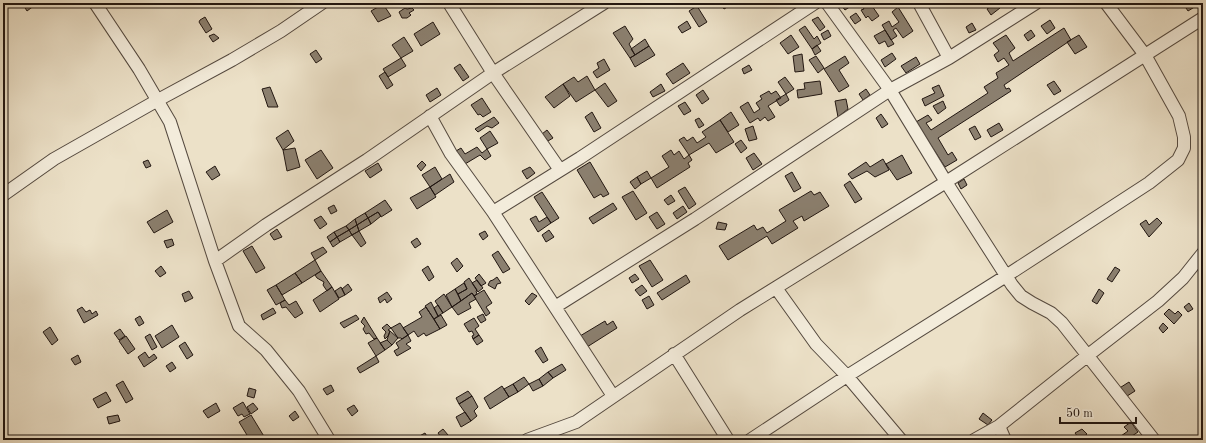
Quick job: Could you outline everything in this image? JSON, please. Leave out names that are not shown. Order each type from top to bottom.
[{"type":"street","points":[[96,3],[158,100],[170,122],[215,261],[239,326],[266,350],[299,392],[329,440]]},
{"type":"street","points":[[3,195],[54,159],[238,57],[281,31],[322,3]]},
{"type":"street","points":[[450,3],[493,73],[560,170]]},
{"type":"street","points":[[215,261],[266,225],[367,160],[493,73],[604,3]]},
{"type":"street","points":[[492,212],[560,170],[815,3]]},
{"type":"street","points":[[828,3],[890,90],[1006,276],[1021,296],[1051,313],[1062,323],[1153,440]]},
{"type":"street","points":[[919,3],[949,58]]},
{"type":"street","points":[[555,307],[695,219],[890,90],[949,58],[1036,3]]},
{"type":"street","points":[[750,440],[847,376],[1006,276],[1149,183],[1178,160],[1184,148],[1184,136],[1179,116],[1144,55],[1106,3]]},
{"type":"street","points":[[527,440],[576,422],[740,310],[946,182],[1203,18]]},
{"type":"street","points":[[430,116],[452,154],[613,396]]},
{"type":"street","points":[[974,440],[999,426],[1158,300],[1183,278],[1203,253]]},
{"type":"street","points":[[776,288],[816,344],[847,376],[901,440]]},
{"type":"street","points":[[674,354],[728,440]]},
{"type":"street","points":[[999,426],[1005,440]]},
{"type":"building","points":[[22,3],[34,3],[35,5],[27,11]]},
{"type":"building","points":[[720,3],[734,3],[724,9]]},
{"type":"building","points":[[844,3],[849,3],[851,6],[845,10],[841,5]]},
{"type":"building","points":[[860,3],[870,3],[879,16],[872,21],[868,16],[866,18],[861,10],[864,9]]},
{"type":"building","points":[[995,3],[1000,8],[991,15],[987,9]]},
{"type":"building","points":[[1187,3],[1201,3],[1188,11],[1184,5]]},
{"type":"building","points":[[383,4],[391,16],[378,22],[371,11]]},
{"type":"building","points":[[697,6],[707,22],[699,27],[689,11]]},
{"type":"building","points":[[898,7],[913,31],[903,38],[896,28],[893,30],[897,36],[891,40],[882,25],[889,21],[892,27],[899,22],[892,12]]},
{"type":"building","points":[[405,8],[412,8],[414,10],[409,13],[411,15],[407,18],[402,18],[399,12]]},
{"type":"building","points":[[856,13],[861,20],[855,24],[850,17]]},
{"type":"building","points":[[205,17],[212,29],[206,33],[199,22]]},
{"type":"building","points":[[818,17],[825,27],[820,31],[812,20]]},
{"type":"building","points":[[1050,20],[1055,28],[1047,34],[1041,26]]},
{"type":"building","points":[[687,21],[691,28],[682,33],[678,27]]},
{"type":"building","points":[[433,22],[440,34],[421,46],[414,34]]},
{"type":"building","points":[[972,23],[976,30],[969,33],[966,27]]},
{"type":"building","points":[[625,26],[633,39],[629,44],[635,55],[630,58],[613,33]]},
{"type":"building","points":[[805,26],[814,39],[817,36],[821,43],[812,49],[799,30]]},
{"type":"building","points":[[1064,28],[1071,40],[1004,85],[1006,89],[1009,88],[1011,91],[938,138],[948,155],[952,152],[957,160],[945,167],[916,122],[928,115],[932,120],[926,123],[931,130],[988,93],[984,87],[998,78],[996,73],[1009,65],[1004,58],[998,62],[994,55],[999,51],[993,43],[1006,35],[1015,48],[1009,53],[1013,61]]},
{"type":"building","points":[[828,30],[831,36],[824,40],[821,34]]},
{"type":"building","points":[[885,30],[894,44],[888,47],[885,41],[879,44],[874,36]]},
{"type":"building","points":[[1031,30],[1035,36],[1028,41],[1024,35]]},
{"type":"building","points":[[214,34],[219,38],[213,42],[209,36]]},
{"type":"building","points":[[791,35],[799,47],[788,54],[780,43]]},
{"type":"building","points":[[1079,35],[1087,47],[1075,54],[1067,42]]},
{"type":"building","points":[[404,37],[413,51],[401,58],[392,45]]},
{"type":"building","points":[[645,39],[649,46],[635,55],[631,49]]},
{"type":"building","points":[[817,45],[821,51],[815,55],[812,49]]},
{"type":"building","points":[[649,46],[655,55],[635,67],[630,58]]},
{"type":"building","points":[[316,50],[322,59],[316,63],[310,54]]},
{"type":"building","points":[[892,53],[896,59],[885,67],[881,60]]},
{"type":"building","points":[[802,54],[804,71],[795,72],[793,56]]},
{"type":"building","points":[[816,56],[824,68],[818,73],[809,60]]},
{"type":"building","points":[[845,56],[849,63],[839,70],[849,86],[839,92],[824,69]]},
{"type":"building","points":[[916,57],[920,64],[906,73],[901,66]]},
{"type":"building","points":[[401,58],[406,66],[388,77],[383,69]]},
{"type":"building","points":[[604,59],[610,70],[597,78],[593,72],[599,68],[597,63]]},
{"type":"building","points":[[683,63],[690,73],[673,84],[666,74]]},
{"type":"building","points":[[460,64],[469,77],[463,81],[454,68]]},
{"type":"building","points":[[749,65],[752,70],[744,74],[742,69]]},
{"type":"building","points":[[385,72],[393,85],[387,89],[379,76]]},
{"type":"building","points":[[587,76],[595,90],[576,102],[563,84],[574,77],[578,82]]},
{"type":"building","points":[[785,77],[794,89],[786,94],[778,82]]},
{"type":"building","points":[[820,81],[822,94],[798,98],[797,90],[805,89],[804,83]]},
{"type":"building","points":[[1054,81],[1061,91],[1054,95],[1047,85]]},
{"type":"building","points":[[605,83],[617,101],[608,107],[595,90]]},
{"type":"building","points":[[563,84],[570,96],[554,108],[545,97]]},
{"type":"building","points":[[661,84],[665,91],[653,97],[650,92]]},
{"type":"building","points":[[939,85],[944,96],[925,106],[922,99],[935,93],[932,88]]},
{"type":"building","points":[[270,87],[278,107],[268,107],[262,89]]},
{"type":"building","points":[[437,88],[441,95],[430,102],[426,95]]},
{"type":"building","points":[[866,89],[870,95],[863,100],[859,94]]},
{"type":"building","points":[[703,90],[709,99],[702,104],[696,95]]},
{"type":"building","points":[[769,91],[771,94],[776,91],[781,98],[768,106],[775,117],[768,121],[765,117],[760,121],[758,118],[750,123],[740,107],[748,102],[754,113],[760,109],[756,103],[762,99],[760,96]]},
{"type":"building","points":[[786,94],[789,100],[780,106],[776,100]]},
{"type":"building","points":[[482,98],[491,112],[483,117],[480,114],[478,115],[471,105]]},
{"type":"building","points":[[846,99],[848,109],[838,117],[835,101]]},
{"type":"building","points":[[943,101],[946,108],[938,114],[933,106]]},
{"type":"building","points":[[685,102],[691,111],[684,115],[678,106]]},
{"type":"building","points":[[592,112],[601,128],[594,132],[585,117]]},
{"type":"building","points":[[731,112],[739,125],[728,132],[720,120]]},
{"type":"building","points":[[881,114],[888,124],[882,128],[876,118]]},
{"type":"building","points":[[494,117],[499,123],[492,128],[487,126],[478,132],[475,129]]},
{"type":"building","points":[[699,118],[704,125],[699,128],[695,120]]},
{"type":"building","points":[[720,120],[734,142],[716,153],[709,143],[689,155],[679,140],[684,137],[687,141],[693,137],[697,143],[706,137],[702,132]]},
{"type":"building","points":[[999,123],[1003,130],[991,137],[987,130]]},
{"type":"building","points":[[753,126],[757,139],[749,141],[745,129]]},
{"type":"building","points":[[975,126],[981,137],[975,140],[969,129]]},
{"type":"building","points":[[288,130],[294,141],[283,150],[276,138]]},
{"type":"building","points":[[547,130],[553,138],[548,141],[542,134]]},
{"type":"building","points":[[490,131],[498,143],[487,149],[480,138]]},
{"type":"building","points":[[741,140],[747,148],[741,153],[735,144]]},
{"type":"building","points":[[477,147],[482,153],[487,149],[491,156],[485,160],[480,155],[460,167],[451,154],[461,148],[465,154]]},
{"type":"building","points":[[295,148],[300,167],[287,171],[283,150]]},
{"type":"building","points":[[321,150],[333,168],[317,179],[305,160]]},
{"type":"building","points":[[671,150],[674,155],[679,151],[684,159],[689,155],[692,160],[688,163],[690,167],[657,188],[651,178],[669,167],[662,156]]},
{"type":"building","points":[[754,153],[762,164],[753,170],[746,158]]},
{"type":"building","points":[[902,155],[912,173],[897,180],[886,164]]},
{"type":"building","points":[[883,159],[889,170],[875,177],[867,171],[852,179],[848,174],[866,162],[870,167]]},
{"type":"building","points":[[148,160],[151,166],[146,168],[143,162]]},
{"type":"building","points":[[422,161],[426,165],[421,171],[417,166]]},
{"type":"building","points":[[590,162],[609,194],[603,197],[601,194],[594,198],[577,170]]},
{"type":"building","points":[[378,163],[382,170],[370,178],[365,171]]},
{"type":"building","points":[[215,166],[220,175],[212,180],[206,172]]},
{"type":"building","points":[[435,167],[442,179],[430,187],[422,175]]},
{"type":"building","points":[[530,167],[535,173],[527,179],[522,171]]},
{"type":"building","points":[[647,171],[651,178],[641,184],[637,177]]},
{"type":"building","points":[[792,172],[801,188],[794,192],[785,176]]},
{"type":"building","points":[[450,174],[454,182],[435,195],[430,187]]},
{"type":"building","points":[[637,177],[641,184],[635,189],[630,182]]},
{"type":"building","points":[[964,179],[967,185],[961,189],[958,183]]},
{"type":"building","points":[[850,181],[862,199],[855,203],[844,185]]},
{"type":"building","points":[[430,187],[436,197],[417,209],[410,198]]},
{"type":"building","points":[[685,187],[696,204],[689,209],[678,191]]},
{"type":"building","points":[[633,191],[647,213],[636,220],[622,197]]},
{"type":"building","points":[[811,191],[814,195],[820,192],[829,206],[804,221],[802,216],[793,221],[798,228],[772,244],[767,236],[728,260],[719,246],[754,225],[757,230],[763,227],[767,233],[786,221],[779,210]]},
{"type":"building","points":[[542,192],[559,218],[551,223],[534,197]]},
{"type":"building","points":[[671,195],[675,201],[668,205],[664,200]]},
{"type":"building","points":[[385,200],[392,210],[381,217],[378,212],[368,218],[365,213]]},
{"type":"building","points":[[613,203],[617,209],[593,224],[589,218]]},
{"type":"building","points":[[334,205],[337,211],[331,214],[328,208]]},
{"type":"building","points":[[683,206],[687,212],[677,219],[673,213]]},
{"type":"building","points":[[167,210],[173,222],[154,233],[147,222]]},
{"type":"building","points":[[378,212],[381,216],[371,224],[368,218]]},
{"type":"building","points":[[657,212],[665,224],[657,229],[649,217]]},
{"type":"building","points":[[365,213],[368,218],[357,225],[355,219]]},
{"type":"building","points":[[321,216],[327,224],[320,229],[314,220]]},
{"type":"building","points":[[536,216],[539,222],[547,217],[551,223],[538,232],[530,219]]},
{"type":"building","points":[[368,218],[371,224],[359,231],[357,225]]},
{"type":"building","points":[[1157,218],[1162,223],[1149,237],[1140,224],[1146,220],[1149,225]]},
{"type":"building","points":[[355,219],[357,225],[349,230],[346,226]]},
{"type":"building","points":[[718,222],[727,224],[725,230],[716,229]]},
{"type":"building","points":[[357,225],[359,231],[352,235],[349,230]]},
{"type":"building","points":[[346,226],[349,230],[337,237],[334,232]]},
{"type":"building","points":[[277,229],[282,237],[274,240],[270,234]]},
{"type":"building","points":[[349,230],[352,235],[340,242],[337,237]]},
{"type":"building","points":[[549,230],[554,237],[546,242],[542,235]]},
{"type":"building","points":[[359,231],[366,243],[361,247],[352,235]]},
{"type":"building","points":[[485,231],[488,236],[483,240],[479,234]]},
{"type":"building","points":[[334,232],[337,237],[330,242],[327,237]]},
{"type":"building","points":[[337,237],[340,242],[333,247],[330,242]]},
{"type":"building","points":[[417,238],[421,244],[415,248],[411,242]]},
{"type":"building","points":[[172,239],[174,245],[167,248],[164,241]]},
{"type":"building","points":[[252,246],[265,268],[256,273],[243,251]]},
{"type":"building","points":[[323,247],[327,252],[315,260],[311,253]]},
{"type":"building","points":[[498,251],[510,269],[503,273],[492,255]]},
{"type":"building","points":[[457,258],[463,266],[457,272],[451,263]]},
{"type":"building","points":[[315,260],[321,271],[302,283],[295,273]]},
{"type":"building","points":[[650,260],[663,280],[652,287],[639,266]]},
{"type":"building","points":[[161,266],[166,273],[160,277],[155,271]]},
{"type":"building","points":[[428,266],[434,277],[429,281],[422,270]]},
{"type":"building","points":[[1115,267],[1120,270],[1112,282],[1107,279]]},
{"type":"building","points":[[321,271],[332,287],[327,291],[323,285],[324,282],[315,275]]},
{"type":"building","points":[[295,273],[302,283],[282,295],[276,285]]},
{"type":"building","points":[[479,274],[486,283],[481,286],[475,278]]},
{"type":"building","points":[[635,274],[639,279],[632,283],[629,278]]},
{"type":"building","points":[[686,275],[690,282],[662,300],[657,293]]},
{"type":"building","points":[[497,277],[501,283],[497,284],[495,289],[488,285],[490,281]]},
{"type":"building","points":[[469,278],[477,290],[477,294],[474,296],[472,293],[461,301],[458,294],[467,289],[464,282]]},
{"type":"building","points":[[477,280],[483,288],[478,292],[472,283]]},
{"type":"building","points":[[464,283],[467,289],[458,294],[455,289]]},
{"type":"building","points":[[348,284],[352,290],[345,295],[342,289]]},
{"type":"building","points":[[276,285],[285,300],[276,305],[267,290]]},
{"type":"building","points":[[642,285],[647,291],[640,296],[635,290]]},
{"type":"building","points":[[332,287],[339,299],[320,312],[313,300]]},
{"type":"building","points":[[341,287],[345,295],[339,298],[335,291]]},
{"type":"building","points":[[455,289],[461,301],[452,307],[446,295]]},
{"type":"building","points":[[1099,289],[1104,293],[1097,304],[1092,301]]},
{"type":"building","points":[[484,290],[492,303],[486,307],[490,313],[486,316],[474,296]]},
{"type":"building","points":[[189,291],[193,298],[185,302],[182,294]]},
{"type":"building","points":[[387,292],[392,299],[387,303],[385,299],[380,303],[378,298]]},
{"type":"building","points":[[472,293],[476,299],[469,303],[471,308],[458,315],[452,307]]},
{"type":"building","points":[[532,293],[537,296],[529,305],[525,301]]},
{"type":"building","points":[[444,294],[452,307],[443,313],[435,301]]},
{"type":"building","points":[[649,296],[654,305],[647,309],[642,300]]},
{"type":"building","points":[[285,300],[289,305],[296,301],[303,313],[295,318],[286,307],[282,308],[280,303]]},
{"type":"building","points":[[431,302],[438,316],[434,319],[425,306]]},
{"type":"building","points":[[1189,303],[1193,309],[1188,312],[1184,307]]},
{"type":"building","points":[[438,305],[443,313],[438,316],[434,308]]},
{"type":"building","points":[[82,307],[86,312],[90,310],[92,314],[96,311],[98,315],[84,323],[77,310]]},
{"type":"building","points":[[426,307],[440,329],[426,336],[424,333],[418,337],[414,331],[408,335],[403,328],[422,317],[419,312]]},
{"type":"building","points":[[273,308],[276,313],[263,320],[261,315]]},
{"type":"building","points":[[1169,309],[1175,314],[1178,311],[1182,315],[1174,324],[1164,314]]},
{"type":"building","points":[[483,314],[486,320],[481,323],[477,317]]},
{"type":"building","points":[[356,315],[359,319],[344,328],[340,323]]},
{"type":"building","points":[[441,315],[447,325],[440,329],[434,319]]},
{"type":"building","points":[[140,316],[144,323],[139,326],[135,319]]},
{"type":"building","points":[[364,317],[377,338],[374,339],[369,333],[366,334],[363,329],[365,326],[361,322]]},
{"type":"building","points":[[474,318],[479,326],[475,329],[479,335],[473,339],[472,336],[474,335],[472,331],[469,332],[464,324]]},
{"type":"building","points":[[605,321],[607,325],[613,321],[617,328],[587,347],[580,336]]},
{"type":"building","points":[[400,323],[408,335],[402,339],[398,338],[391,328]]},
{"type":"building","points":[[1163,323],[1168,328],[1163,333],[1159,328]]},
{"type":"building","points":[[387,324],[391,328],[388,330],[390,331],[385,339],[384,336],[386,332],[382,328]]},
{"type":"building","points":[[172,325],[179,337],[162,348],[155,336]]},
{"type":"building","points":[[50,327],[58,340],[52,345],[43,332]]},
{"type":"building","points":[[120,329],[125,336],[119,340],[114,333]]},
{"type":"building","points":[[390,331],[398,338],[392,345],[387,340]]},
{"type":"building","points":[[150,334],[157,347],[152,350],[145,337]]},
{"type":"building","points":[[408,335],[411,341],[406,344],[411,348],[397,356],[394,351],[399,348],[396,343]]},
{"type":"building","points":[[479,335],[483,341],[477,345],[473,339]]},
{"type":"building","points":[[126,336],[135,349],[128,354],[119,341]]},
{"type":"building","points":[[377,338],[385,350],[376,356],[368,343]]},
{"type":"building","points":[[387,340],[392,345],[385,350],[380,343]]},
{"type":"building","points":[[185,342],[193,355],[187,359],[179,346]]},
{"type":"building","points":[[541,347],[548,360],[543,363],[535,351]]},
{"type":"building","points":[[145,352],[149,358],[154,354],[157,358],[144,367],[138,357]]},
{"type":"building","points":[[78,355],[81,362],[75,365],[71,359]]},
{"type":"building","points":[[376,356],[379,362],[360,373],[357,368]]},
{"type":"building","points":[[172,362],[176,368],[170,372],[166,366]]},
{"type":"building","points":[[562,364],[566,370],[553,378],[548,372]]},
{"type":"building","points":[[548,372],[553,378],[543,386],[539,379]]},
{"type":"building","points":[[524,377],[529,384],[518,392],[513,384]]},
{"type":"building","points":[[539,379],[543,386],[533,391],[529,384]]},
{"type":"building","points":[[123,381],[133,399],[126,403],[116,385]]},
{"type":"building","points":[[1129,382],[1135,391],[1124,398],[1118,389]]},
{"type":"building","points":[[513,384],[518,392],[509,397],[504,389]]},
{"type":"building","points":[[331,385],[334,391],[327,395],[323,389]]},
{"type":"building","points":[[502,386],[509,397],[490,409],[484,398]]},
{"type":"building","points":[[249,388],[256,390],[254,398],[247,396]]},
{"type":"building","points":[[468,391],[472,396],[459,404],[456,398]]},
{"type":"building","points":[[106,392],[111,401],[98,408],[93,399]]},
{"type":"building","points":[[472,396],[478,407],[474,411],[477,416],[471,421],[459,404]]},
{"type":"building","points":[[243,402],[250,414],[244,417],[242,414],[238,416],[233,408]]},
{"type":"building","points":[[216,403],[220,411],[208,418],[203,411]]},
{"type":"building","points":[[253,403],[258,409],[251,414],[247,407]]},
{"type":"building","points":[[354,405],[358,411],[352,416],[347,409]]},
{"type":"building","points":[[295,411],[299,417],[293,421],[289,416]]},
{"type":"building","points":[[465,412],[471,421],[461,427],[456,417]]},
{"type":"building","points":[[983,413],[992,420],[988,425],[979,419]]},
{"type":"building","points":[[118,415],[120,421],[109,424],[107,417]]},
{"type":"building","points":[[251,415],[265,438],[262,440],[250,440],[239,422]]},
{"type":"building","points":[[1131,422],[1138,432],[1125,440],[1121,436],[1128,431],[1124,427]]},
{"type":"building","points":[[443,429],[448,435],[442,439],[438,433]]},
{"type":"building","points":[[1082,429],[1087,434],[1080,440],[1075,433]]},
{"type":"building","points":[[425,433],[429,440],[414,439]]}]
